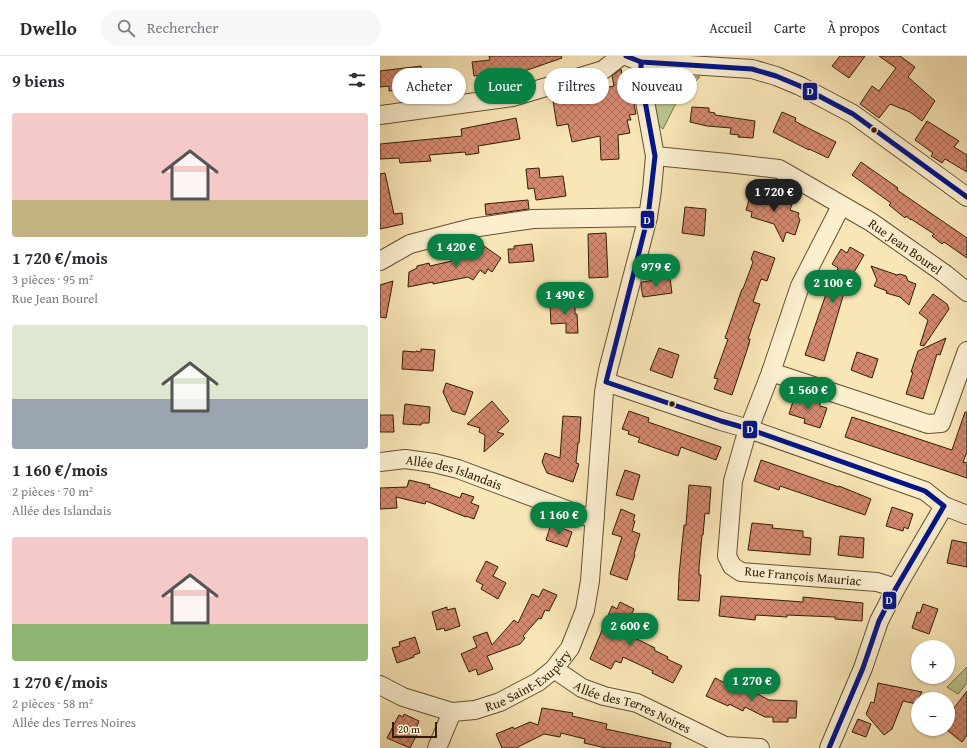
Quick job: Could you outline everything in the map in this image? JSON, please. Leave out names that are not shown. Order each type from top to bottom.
[{"type":"street","points":[[380,115],[513,97],[603,70],[621,56]]},
{"type":"street","points":[[634,59],[751,62],[776,76],[800,86],[854,114],[967,197]]},
{"type":"street","name":"Rue Saint-Exupéry","points":[[452,712],[475,710],[500,702],[538,682],[554,669],[570,648],[584,610],[590,581],[604,392],[648,217],[652,190],[655,156],[641,79],[634,59]]},
{"type":"street","name":"Rue Jean Bourel","points":[[655,156],[727,162],[779,170],[871,222],[945,274],[967,292]]},
{"type":"street","points":[[749,429],[771,372],[800,286],[841,206]]},
{"type":"street","points":[[380,261],[410,244],[472,228],[533,219],[648,217]]},
{"type":"street","points":[[771,372],[928,424],[941,424],[967,351]]},
{"type":"street","points":[[606,382],[749,429],[926,491],[944,506],[967,515]]},
{"type":"street","name":"Rue François Mauriac","points":[[749,429],[733,481],[727,556],[732,566],[741,572],[878,582],[896,588]]},
{"type":"street","name":"Allée des Islandais","points":[[380,462],[405,459],[434,463],[458,469],[583,516],[594,517]]},
{"type":"street","points":[[829,748],[863,668],[879,621],[896,588],[944,506]]},
{"type":"street","name":"Allée des Terres Noires","points":[[554,669],[582,688],[604,696],[637,704],[725,746],[760,748]]},
{"type":"street","points":[[380,685],[402,697],[452,712],[437,748]]},
{"type":"green space","points":[[653,104],[676,104],[663,129],[656,123]]},
{"type":"green space","points":[[967,667],[967,683],[958,694],[947,687],[950,684],[955,684],[955,679]]},
{"type":"building","points":[[489,56],[561,56],[562,58],[533,68],[474,68],[474,76],[472,62],[490,60]]},
{"type":"building","points":[[840,56],[865,56],[849,78],[832,66]]},
{"type":"building","points":[[879,56],[900,56],[915,67],[908,77],[935,101],[922,121],[910,112],[890,104],[879,118],[860,104],[872,86],[879,91],[896,68]]},
{"type":"building","points":[[421,66],[421,68],[405,68]]},
{"type":"building","points":[[392,70],[392,91],[389,91],[389,86],[380,87],[380,71]]},
{"type":"building","points":[[617,72],[617,104],[634,104],[636,114],[629,115],[631,120],[627,120],[630,133],[618,135],[619,159],[601,160],[600,136],[572,142],[568,124],[557,126],[553,104],[609,104],[609,87],[614,86],[612,76]]},
{"type":"building","points":[[692,107],[709,108],[709,112],[715,113],[715,115],[755,121],[753,138],[738,137],[739,135],[730,134],[731,128],[707,126],[690,122]]},
{"type":"building","points":[[782,112],[796,118],[795,121],[802,125],[836,142],[828,158],[773,132]]},
{"type":"building","points":[[516,118],[520,139],[478,146],[479,153],[466,155],[465,152],[429,155],[431,161],[400,163],[399,158],[380,159],[380,144],[462,136],[461,129]]},
{"type":"building","points":[[927,121],[959,141],[954,147],[967,155],[967,172],[945,159],[942,163],[931,156],[933,153],[915,140]]},
{"type":"building","points":[[861,162],[898,188],[897,190],[967,238],[967,258],[944,242],[942,244],[932,236],[934,234],[911,219],[906,216],[905,218],[889,205],[891,203],[852,175]]},
{"type":"building","points":[[539,168],[540,178],[563,176],[566,196],[536,200],[534,188],[528,189],[526,169]]},
{"type":"building","points":[[385,173],[394,214],[402,213],[403,224],[380,229],[380,174]]},
{"type":"building","points":[[752,190],[792,204],[790,210],[799,213],[798,216],[800,220],[795,235],[786,232],[783,242],[774,224],[751,217],[752,212],[746,210]]},
{"type":"building","points":[[528,200],[529,209],[486,215],[485,204]]},
{"type":"building","points":[[685,207],[706,209],[704,236],[682,233]]},
{"type":"building","points":[[606,233],[608,277],[589,278],[588,234]]},
{"type":"building","points":[[532,244],[534,261],[509,263],[508,249],[514,249],[514,246]]},
{"type":"building","points":[[484,246],[501,258],[492,272],[488,269],[485,274],[480,270],[473,280],[468,277],[408,287],[409,272],[417,268],[417,266],[429,263],[430,266],[452,261],[451,258],[460,256],[465,250]]},
{"type":"building","points":[[850,247],[864,255],[846,286],[824,361],[805,355],[826,294],[830,295],[838,268],[832,264],[841,249],[847,253]]},
{"type":"building","points":[[754,251],[775,258],[767,281],[761,279],[753,302],[760,304],[748,339],[750,339],[749,344],[732,395],[714,389],[718,379],[714,378],[728,339],[725,338],[753,262],[751,259]]},
{"type":"building","points":[[871,266],[897,275],[900,274],[906,276],[908,281],[916,284],[909,305],[900,297],[886,293],[887,291],[874,286],[877,280]]},
{"type":"building","points":[[670,278],[672,293],[643,297],[641,287],[642,282]]},
{"type":"building","points":[[393,281],[386,318],[380,317],[380,285]]},
{"type":"building","points":[[933,294],[947,304],[949,309],[924,346],[920,345],[928,320],[919,313]]},
{"type":"building","points":[[553,302],[568,302],[568,304],[575,304],[578,333],[566,333],[566,323],[551,324],[550,305],[553,305]]},
{"type":"building","points":[[946,338],[940,355],[937,354],[923,399],[906,394],[918,351]]},
{"type":"building","points":[[659,348],[679,355],[672,378],[650,370]]},
{"type":"building","points":[[421,349],[435,350],[433,371],[402,369],[403,351],[421,352]]},
{"type":"building","points":[[857,352],[878,359],[872,378],[851,370]]},
{"type":"building","points":[[446,383],[473,392],[465,415],[452,411],[443,392]]},
{"type":"building","points":[[795,395],[820,403],[820,406],[827,408],[820,428],[804,423],[805,419],[789,414]]},
{"type":"building","points":[[492,401],[509,421],[497,432],[504,434],[484,452],[485,435],[479,432],[480,428],[467,424]]},
{"type":"building","points":[[405,404],[430,407],[429,423],[422,423],[421,425],[403,424]]},
{"type":"building","points":[[629,411],[649,418],[648,422],[721,447],[716,460],[681,447],[678,456],[638,442],[640,438],[628,434],[629,431],[622,429]]},
{"type":"building","points":[[965,412],[967,412],[967,452],[963,462],[967,463],[967,478],[845,437],[852,417],[952,450]]},
{"type":"building","points":[[380,415],[393,415],[394,432],[380,432]]},
{"type":"building","points":[[563,416],[581,417],[576,463],[579,464],[573,482],[547,473],[542,462],[545,453],[560,458]]},
{"type":"building","points":[[761,460],[839,486],[871,499],[865,515],[780,486],[779,490],[754,481]]},
{"type":"building","points":[[625,470],[640,475],[633,500],[616,495]]},
{"type":"building","points":[[409,480],[430,485],[429,487],[460,498],[462,493],[474,497],[471,503],[479,506],[474,519],[426,501],[425,504],[396,497],[397,508],[380,509],[380,488],[407,487]]},
{"type":"building","points":[[689,485],[711,487],[709,514],[705,513],[702,535],[699,567],[699,575],[701,575],[699,601],[678,600],[679,575],[684,525],[686,525]]},
{"type":"building","points":[[892,507],[913,514],[908,529],[904,527],[903,531],[886,526]]},
{"type":"building","points":[[621,509],[635,515],[632,531],[640,534],[627,580],[610,574],[622,537],[612,534]]},
{"type":"building","points":[[752,523],[773,525],[772,528],[803,531],[803,537],[811,538],[810,555],[748,550]]},
{"type":"building","points":[[551,524],[572,532],[567,547],[546,540]]},
{"type":"building","points":[[840,536],[864,538],[863,558],[838,555]]},
{"type":"building","points":[[952,540],[967,543],[967,567],[947,563]]},
{"type":"building","points":[[486,561],[498,567],[493,576],[506,583],[498,599],[481,589],[483,585],[476,581]]},
{"type":"building","points":[[543,589],[557,595],[549,611],[545,610],[541,619],[539,618],[523,636],[525,638],[520,644],[487,656],[493,669],[478,675],[476,669],[469,672],[461,654],[477,647],[473,637],[487,632],[492,645],[514,620],[518,623],[532,594],[539,597]]},
{"type":"building","points":[[721,596],[803,602],[803,597],[863,603],[862,621],[835,619],[835,617],[787,615],[787,617],[756,615],[755,620],[719,616]]},
{"type":"building","points":[[620,602],[634,609],[623,632],[655,648],[654,650],[668,657],[667,659],[682,666],[673,683],[652,673],[653,671],[623,657],[621,663],[615,661],[611,669],[590,659],[612,606],[617,609]]},
{"type":"building","points":[[923,604],[938,609],[929,634],[912,628],[917,612],[920,613]]},
{"type":"building","points":[[447,607],[447,610],[455,608],[460,626],[445,631],[444,628],[437,630],[432,612]]},
{"type":"building","points":[[415,637],[420,653],[414,655],[414,657],[397,663],[392,648],[400,646],[399,642]]},
{"type":"building","points":[[715,678],[729,685],[730,683],[745,690],[746,688],[769,700],[797,701],[796,718],[788,718],[788,722],[773,722],[773,717],[765,717],[745,707],[743,711],[729,704],[728,706],[706,696]]},
{"type":"building","points":[[878,683],[922,692],[911,692],[911,703],[903,701],[892,729],[884,735],[866,714],[871,702],[874,703]]},
{"type":"building","points":[[967,691],[967,735],[962,742],[954,736],[955,707]]},
{"type":"building","points":[[542,708],[573,713],[572,716],[607,724],[606,729],[671,743],[670,748],[606,748],[584,743],[585,739],[561,733],[560,737],[544,734],[516,748],[502,748],[496,734],[513,727],[514,729],[530,722],[538,725]]},
{"type":"building","points":[[404,714],[419,721],[415,731],[418,732],[410,748],[387,738],[399,715],[403,717]]},
{"type":"building","points":[[858,719],[871,724],[866,737],[852,732]]},
{"type":"transit line","name":"D","points":[[626,56],[641,62],[752,69],[776,76],[800,86],[853,114],[967,197]]},
{"type":"transit line","name":"D","points":[[641,62],[641,79],[655,156],[648,217],[606,382],[749,429],[925,491],[944,506],[896,588],[879,621],[863,668],[829,748]]}]
